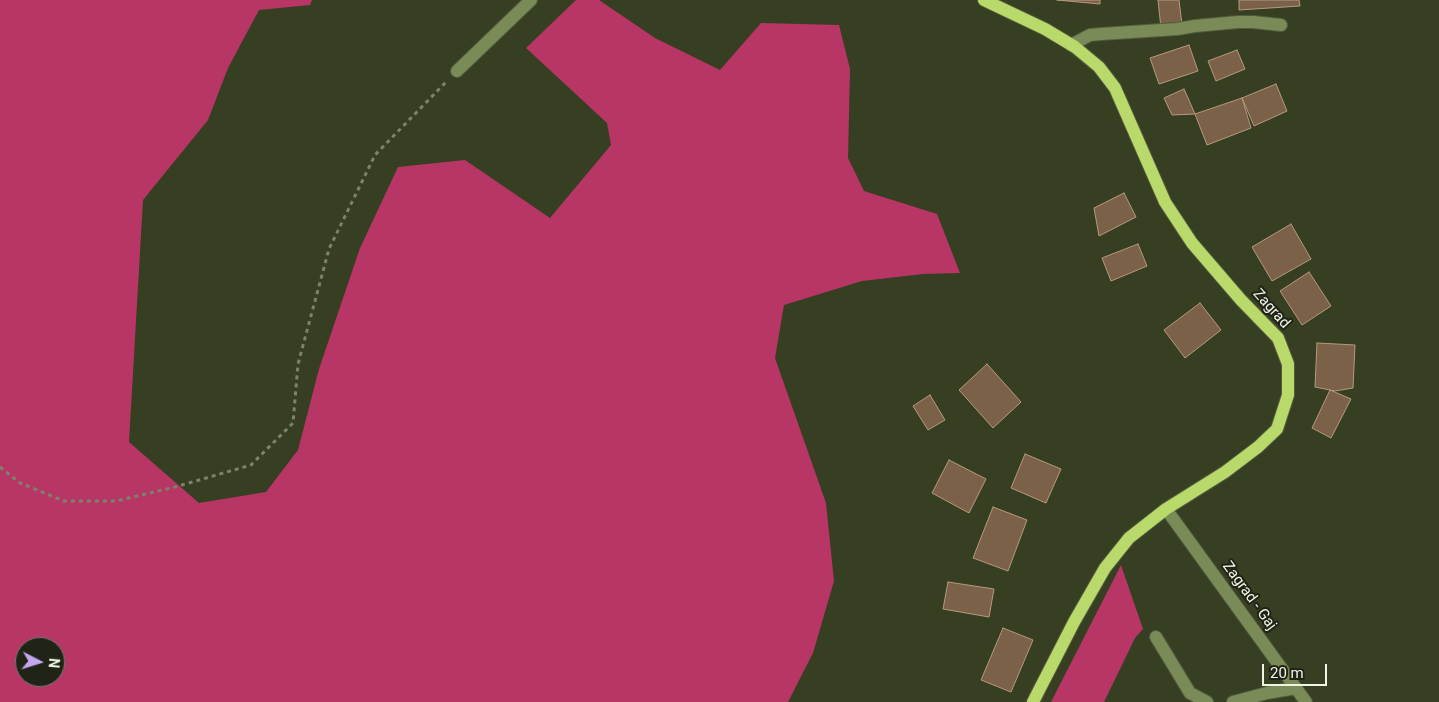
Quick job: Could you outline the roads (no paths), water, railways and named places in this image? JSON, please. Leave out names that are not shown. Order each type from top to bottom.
[{"type":"main road","name":"Zagrad","points":[[984,0],[1045,29],[1071,45],[1099,67],[1115,88],[1165,202],[1192,243],[1241,300],[1278,338],[1288,364],[1288,396],[1277,429],[1238,462],[1166,509],[1129,538],[1105,568],[1074,622],[1033,702]]},
{"type":"street","points":[[457,71],[531,0]]},
{"type":"street","points":[[1071,45],[1090,35],[1177,29],[1238,22],[1281,25]]},
{"type":"street","name":"Zagrad - Gaj","points":[[1166,509],[1306,702]]},
{"type":"street","points":[[1156,638],[1190,693],[1207,702]]},
{"type":"street","points":[[1233,702],[1296,688]]}]
